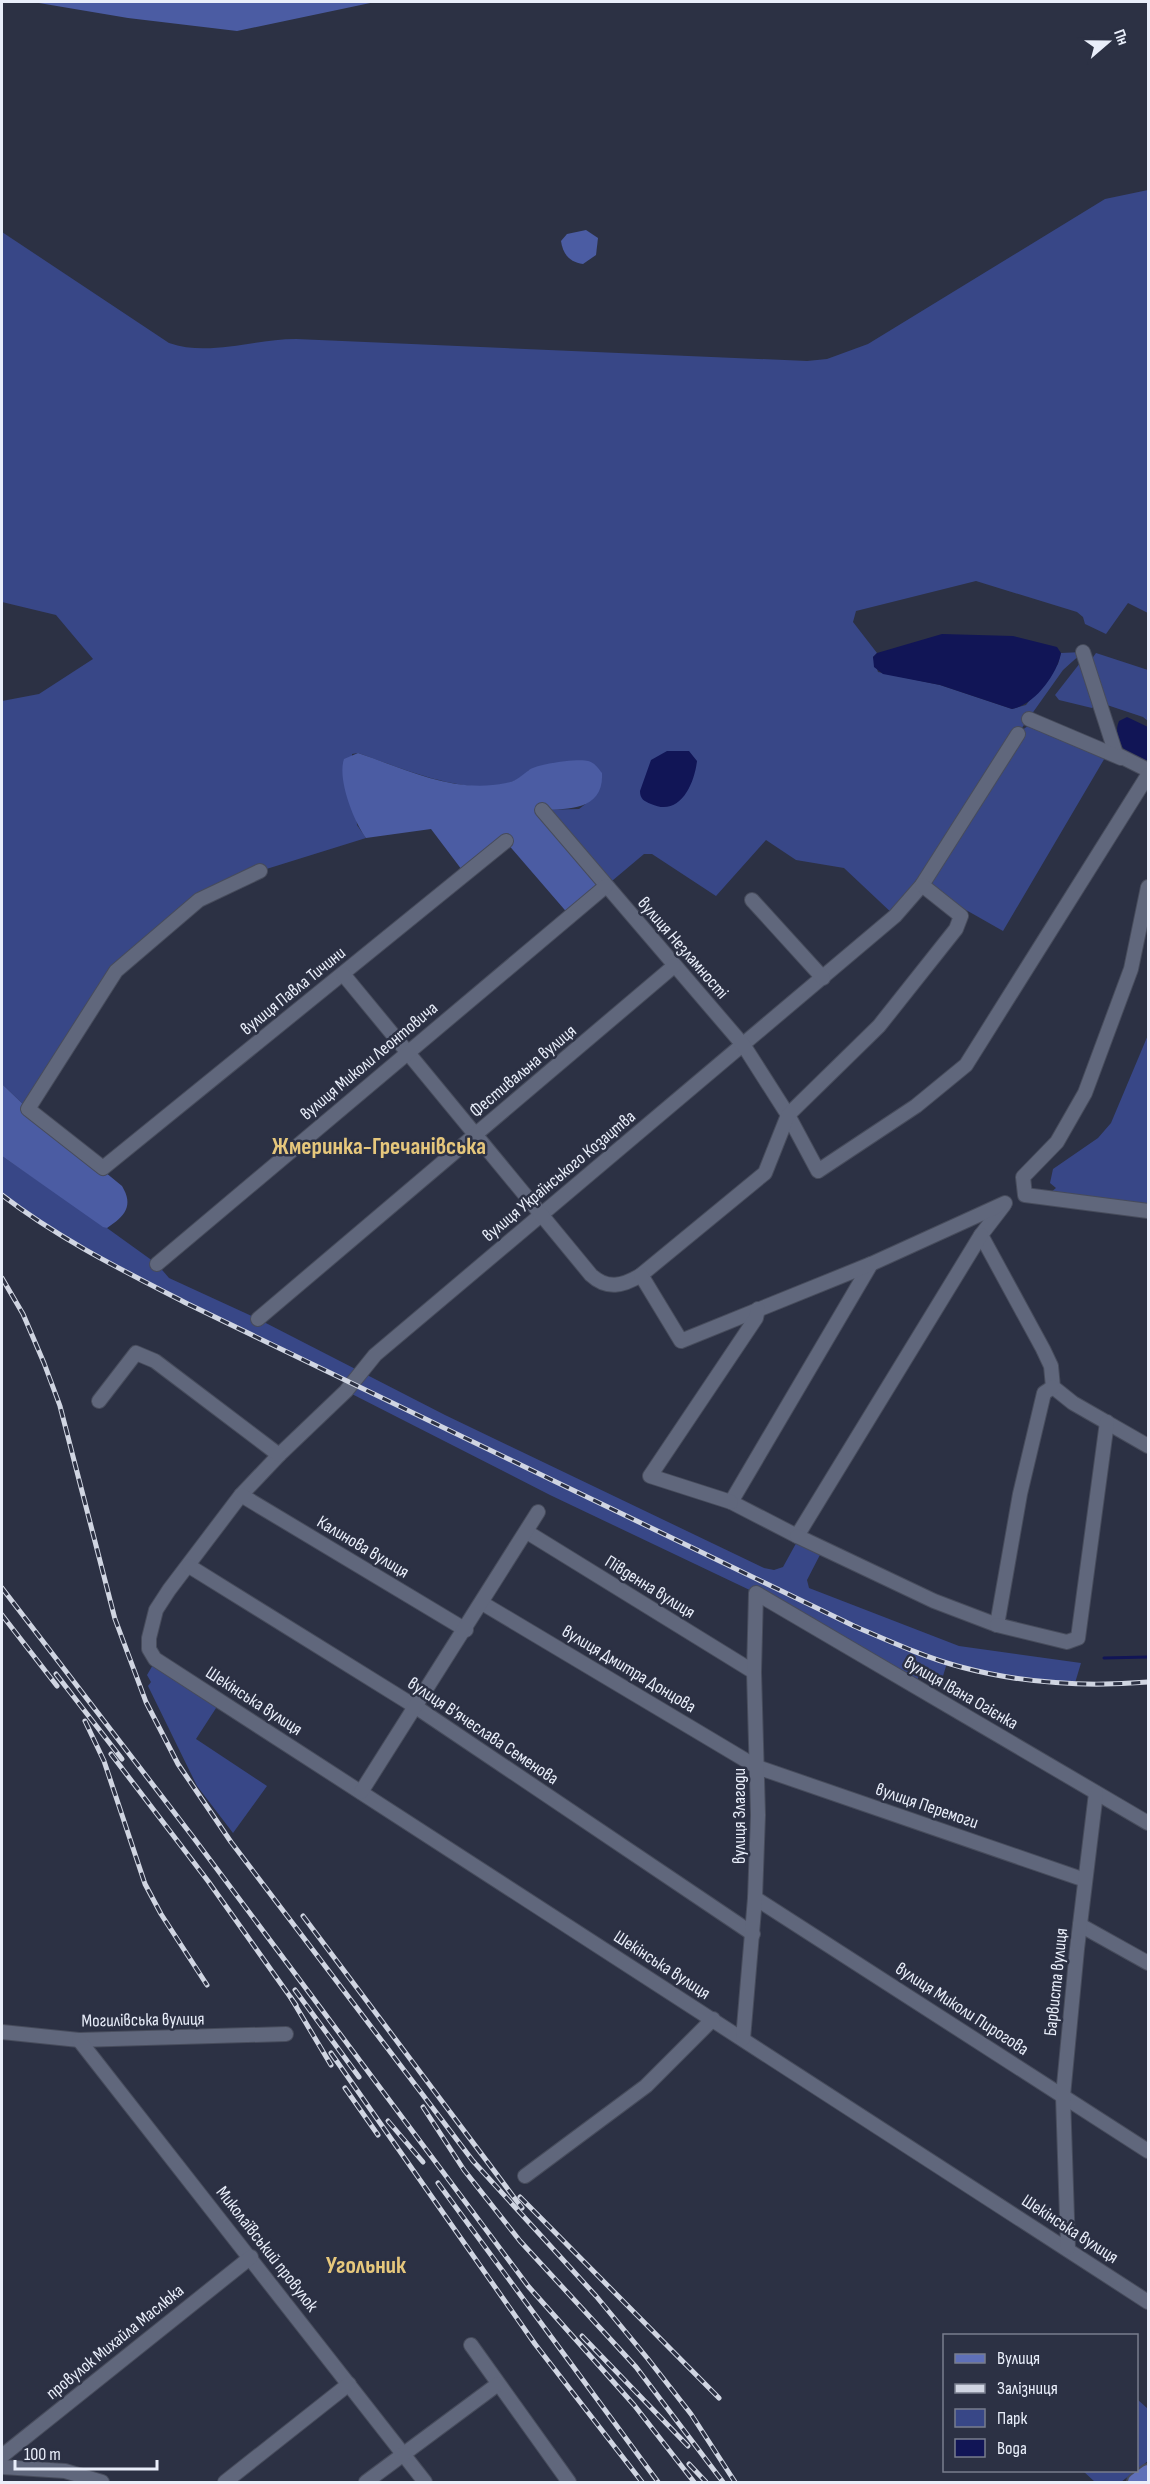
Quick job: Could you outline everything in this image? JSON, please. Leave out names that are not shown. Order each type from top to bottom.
[{"type":"main road","points":[[1136,2482],[1149,2473]]},
{"type":"street","points":[[1083,652],[1114,747],[1121,758]]},
{"type":"street","points":[[1029,719],[1149,770]]},
{"type":"street","name":"вулиця Українського Козацтва","points":[[155,1659],[149,1649],[149,1638],[156,1610],[241,1495],[346,1391],[375,1355],[744,1046],[895,916],[922,885],[1018,734]]},
{"type":"street","name":"вулиця Незламності","points":[[542,810],[744,1046],[788,1115],[818,1171],[916,1106],[966,1065],[1149,775]]},
{"type":"street","name":"вулиця Павла Тичини","points":[[260,871],[199,900],[116,971],[28,1109],[103,1168],[506,842]]},
{"type":"street","points":[[343,974],[599,1283],[620,1285],[641,1275],[765,1173],[788,1115],[879,1026],[956,929],[962,916],[922,885]]},
{"type":"street","name":"вулиця Миколи Леонтовича","points":[[157,1264],[606,886]]},
{"type":"street","points":[[1025,1195],[1023,1177],[1057,1142],[1085,1093],[1131,969],[1149,887]]},
{"type":"street","points":[[752,900],[823,978]]},
{"type":"street","name":"Фестивальна вулиця","points":[[258,1319],[674,966]]},
{"type":"street","points":[[641,1275],[681,1341],[871,1264],[1025,1195],[1149,1211]]},
{"type":"street","points":[[797,1536],[981,1235],[1005,1203]]},
{"type":"street","points":[[981,1235],[1043,1348],[1051,1366],[1053,1387],[1073,1403],[1149,1446]]},
{"type":"street","points":[[731,1502],[871,1264]]},
{"type":"street","points":[[758,1309],[756,1318],[650,1476],[731,1502],[934,1601],[997,1625],[1067,1642],[1078,1638],[1107,1422]]},
{"type":"street","points":[[99,1401],[136,1353],[155,1360],[279,1455]]},
{"type":"street","points":[[997,1625],[1020,1494],[1044,1394],[1053,1387]]},
{"type":"street","name":"Калинова вулиця","points":[[241,1495],[466,1630]]},
{"type":"street","points":[[361,1792],[466,1630],[538,1512]]},
{"type":"street","name":"Південна вулиця","points":[[527,1532],[754,1672]]},
{"type":"street","name":"вулиця В'ячеслава Семенова","points":[[189,1566],[416,1707],[753,1934]]},
{"type":"street","name":"вулиця Злагоди","points":[[743,2039],[755,1898],[756,1593]]},
{"type":"street","name":"вулиця Івана Огієнка","points":[[756,1593],[1149,1823]]},
{"type":"street","name":"вулиця Дмитра Донцова","points":[[482,1603],[757,1767]]},
{"type":"street","name":"Шекінська вулиця","points":[[155,1659],[1149,2302]]},
{"type":"street","name":"вулиця Перемоги","points":[[757,1767],[1085,1880]]},
{"type":"street","name":"Барвиста вулиця","points":[[1068,2248],[1063,2096],[1096,1793]]},
{"type":"street","name":"вулиця Миколи Пирогова","points":[[755,1898],[1149,2151]]},
{"type":"street","points":[[1080,1925],[1149,1963]]},
{"type":"street","points":[[525,2176],[646,2086],[713,2019]]},
{"type":"street","name":"Могилівська вулиця","points":[[2,2032],[79,2040],[286,2034]]},
{"type":"street","name":"Миколаївський провулок","points":[[79,2040],[425,2482]]},
{"type":"street","name":"провулок Михайла Маслюка","points":[[2,2456],[251,2257]]},
{"type":"street","points":[[471,2345],[569,2482]]},
{"type":"street","points":[[225,2482],[349,2384]]},
{"type":"street","points":[[366,2482],[402,2453],[498,2384]]},
{"type":"street","points":[[2,2467],[65,2471],[102,2482]]},
{"type":"green space","points":[[1148,190],[1148,613],[1128,603],[1106,634],[1085,624],[1083,617],[1077,612],[976,581],[856,611],[853,622],[877,653],[873,657],[878,672],[940,685],[1012,709],[1026,705],[1058,664],[1061,653],[1083,652],[1063,670],[1019,732],[1031,724],[1106,756],[1003,931],[922,885],[895,916],[844,868],[796,860],[766,840],[716,896],[652,854],[644,854],[606,886],[542,810],[579,809],[592,799],[529,770],[513,781],[493,786],[470,786],[421,775],[358,753],[352,754],[357,825],[366,838],[260,871],[215,891],[116,971],[28,1109],[2,1084],[2,701],[39,694],[93,659],[56,615],[2,602],[2,232],[169,343],[184,347],[216,348],[296,339],[807,361],[827,359],[868,344],[1105,199]]},
{"type":"green space","points":[[1096,653],[1148,670],[1148,721],[1143,717],[1107,705],[1091,660]]},
{"type":"green space","points":[[1080,663],[1094,706],[1092,708],[1059,700],[1055,695]]},
{"type":"green space","points":[[1148,1035],[1148,1211],[1044,1198],[1056,1188],[1050,1183],[1053,1169],[1098,1138],[1111,1123]]},
{"type":"green space","points":[[2,1156],[157,1264],[169,1278],[258,1319],[445,1415],[764,1568],[774,1570],[783,1567],[799,1538],[823,1549],[807,1580],[809,1588],[959,1646],[1081,1663],[1075,1683],[1007,1677],[947,1663],[943,1676],[922,1671],[914,1686],[756,1593],[550,1495],[346,1391],[352,1383],[173,1296],[85,1249],[2,1195]]},
{"type":"green space","points":[[154,1663],[218,1705],[196,1739],[267,1786],[233,1833],[197,1786],[148,1686],[151,1682],[147,1675]]},
{"type":"green space","points":[[1138,2400],[1148,2409],[1148,2461],[1138,2469]]},
{"type":"green space","points":[[1084,2472],[1134,2472],[1121,2482],[1095,2482]]},
{"type":"shaded area","points":[[33,2],[375,2],[237,31],[128,18]]},
{"type":"shaded area","points":[[586,230],[598,238],[596,255],[583,264],[574,262],[563,250],[561,241],[567,234]]},
{"type":"shaded area","points":[[358,753],[449,783],[487,786],[510,782],[533,768],[549,764],[576,760],[593,763],[602,773],[601,785],[591,801],[574,808],[543,810],[606,886],[570,916],[506,842],[465,874],[431,829],[366,838],[352,811],[343,778],[344,759]]},
{"type":"shaded area","points":[[2,1084],[28,1109],[122,1186],[126,1193],[127,1205],[119,1219],[107,1228],[103,1227],[2,1156]]},
{"type":"water","points":[[942,634],[1013,636],[1057,647],[1061,653],[1055,670],[1043,688],[1028,702],[1012,709],[940,685],[883,674],[874,667],[873,657],[877,653]]},
{"type":"water","points":[[1127,717],[1148,727],[1148,763],[1134,759],[1123,749],[1117,735],[1117,728],[1119,721]]},
{"type":"water","points":[[667,751],[689,751],[697,761],[689,789],[683,797],[677,803],[661,807],[644,801],[640,791],[651,760]]},
{"type":"waterway","points":[[1104,1658],[1148,1657]]},
{"type":"railway","points":[[2,1195],[69,1240],[188,1304],[854,1626],[920,1654],[947,1663],[1007,1677],[1078,1684],[1148,1682]]},
{"type":"railway","points":[[2,1278],[23,1314],[60,1406],[115,1619],[146,1702],[178,1764],[231,1842],[473,2161],[596,2296],[648,2359],[691,2414],[735,2482]]},
{"type":"railway","points":[[2,1588],[193,1837],[528,2286],[634,2405],[694,2482]]},
{"type":"railway","points":[[2,1615],[57,1686]]},
{"type":"railway","points":[[56,1674],[122,1759]]},
{"type":"railway","points":[[85,1721],[104,1761],[145,1884],[161,1914],[207,1985]]},
{"type":"railway","points":[[111,1754],[208,1881],[296,2005]]},
{"type":"railway","points":[[303,1916],[522,2208]]},
{"type":"railway","points":[[295,1990],[359,2077]]},
{"type":"railway","points":[[291,1998],[331,2065]]},
{"type":"railway","points":[[331,2053],[535,2344],[642,2482]]},
{"type":"railway","points":[[345,2088],[378,2135]]},
{"type":"railway","points":[[423,2107],[464,2170],[520,2241],[636,2367],[723,2482]]},
{"type":"railway","points":[[388,2121],[423,2162]]},
{"type":"railway","points":[[438,2183],[658,2482]]},
{"type":"railway","points":[[520,2197],[719,2398]]},
{"type":"railway","points":[[582,2336],[688,2446]]},
{"type":"railway","points":[[689,2464],[706,2482]]},
{"type":"district","name":"Жмеринка-Гречанівська","points":[[379,1146]]},
{"type":"district","name":"Угольник","points":[[366,2265]]}]
